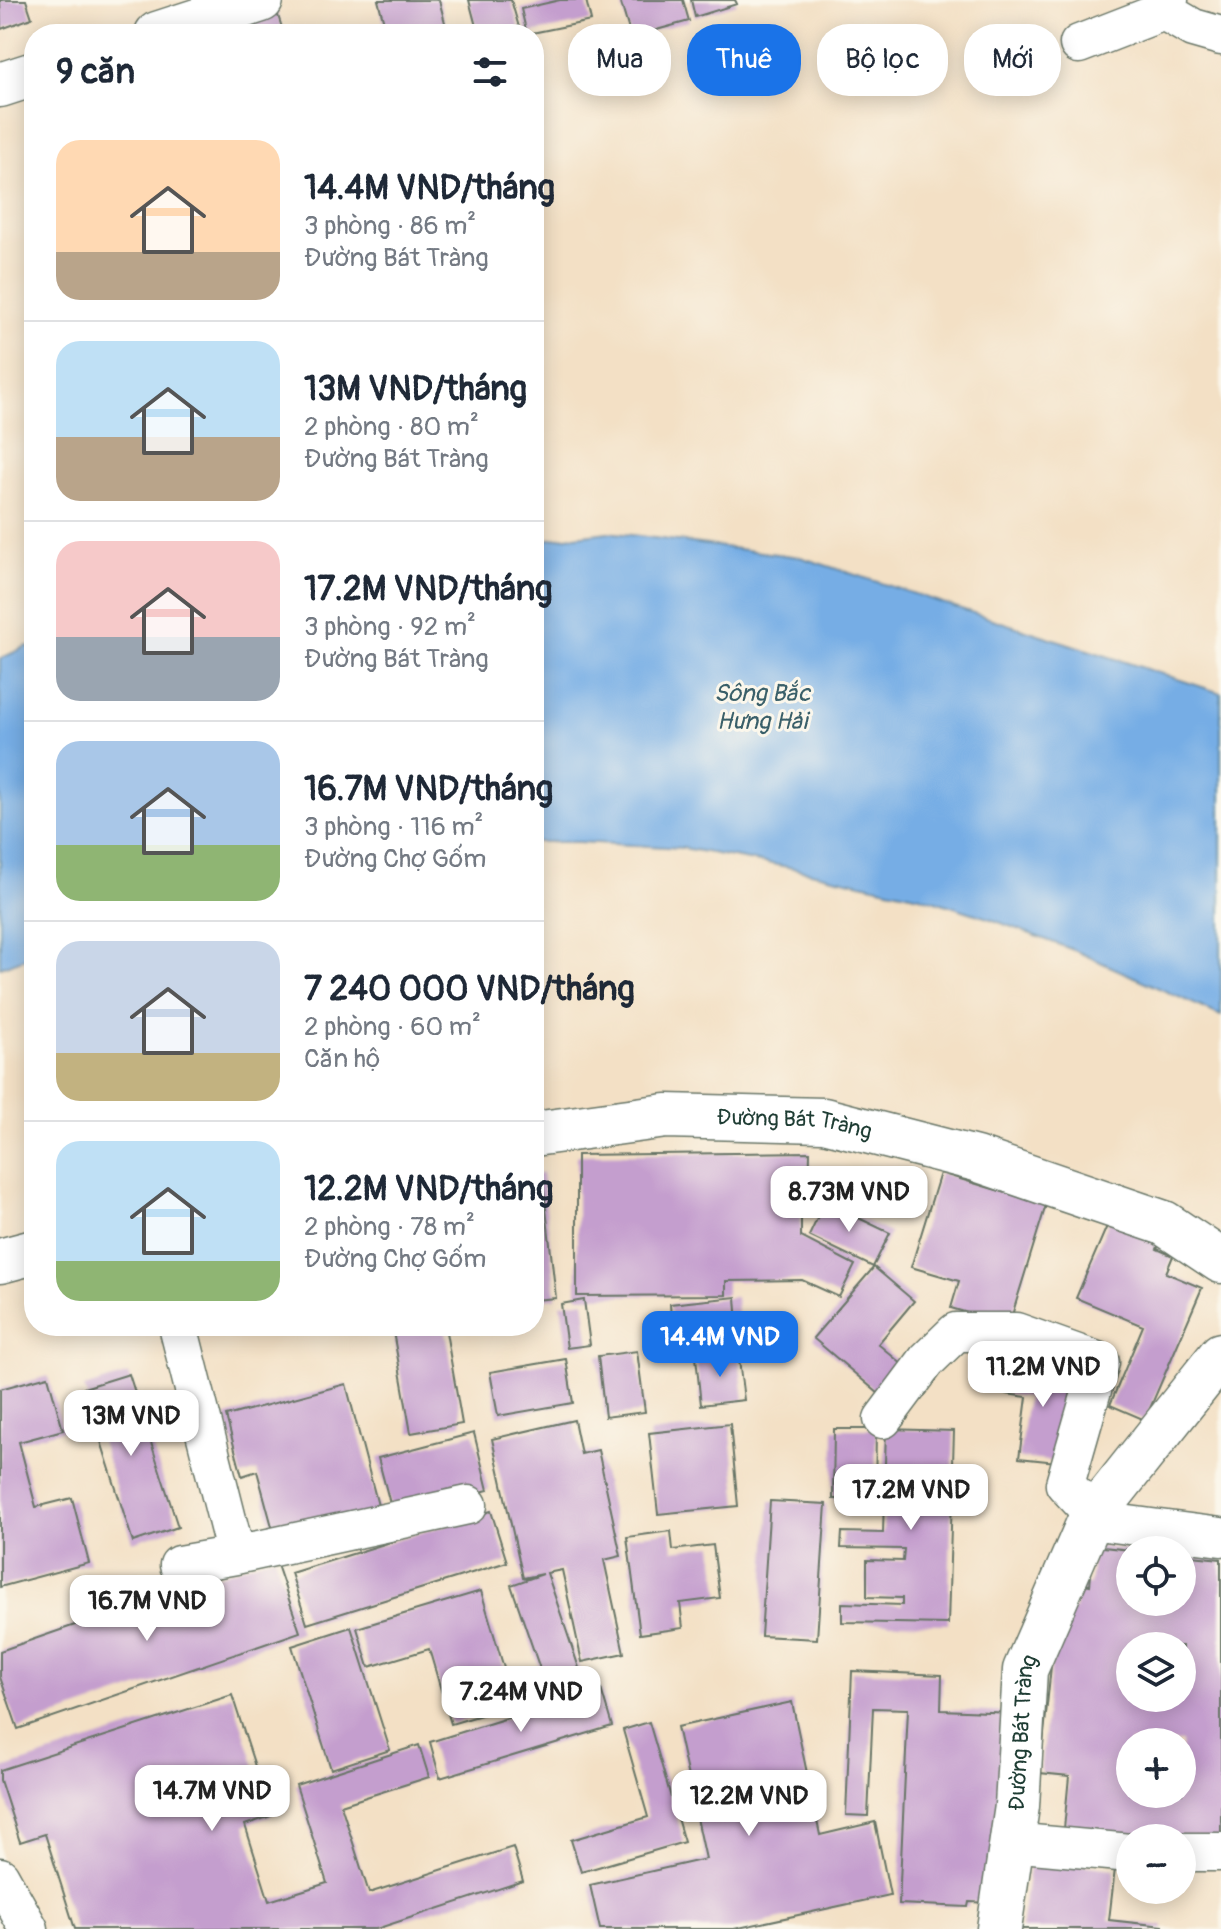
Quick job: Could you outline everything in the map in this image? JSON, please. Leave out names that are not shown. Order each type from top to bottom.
[{"type":"street","points":[[188,24],[261,0]]},
{"type":"street","points":[[1079,44],[1166,5],[1193,28],[1221,36]]},
{"type":"street","points":[[0,85],[24,77]]},
{"type":"street","name":"Đường Bát Tràng","points":[[544,1133],[666,1116],[824,1120],[976,1159],[1164,1223],[1221,1261]]},
{"type":"street","points":[[0,1261],[24,1255]]},
{"type":"street","points":[[883,1419],[927,1360],[956,1332],[1016,1332],[1100,1362],[1065,1484],[1092,1518],[1221,1537]]},
{"type":"street","points":[[181,1336],[236,1555]]},
{"type":"street","name":"Đường Bát Tràng","points":[[989,1928],[1017,1806],[1025,1670],[1092,1518],[1221,1355]]},
{"type":"street","points":[[179,1565],[468,1505]]},
{"type":"street","points":[[1011,1842],[1116,1852]]},
{"type":"street","points":[[1196,1852],[1221,1852]]},
{"type":"street","points":[[0,1877],[29,1929]]},
{"type":"water","name":"Sông Bắc Hưng Hải","points":[[608,532],[800,557],[1221,693],[1221,1016],[1076,951],[920,896],[683,848],[544,842],[544,540]]},
{"type":"water","points":[[24,647],[24,959],[0,967],[0,659]]},
{"type":"building","points":[[0,0],[26,0],[32,18],[1,29]]},
{"type":"building","points":[[378,0],[439,0],[445,24],[384,24]]},
{"type":"building","points":[[469,0],[511,0],[518,24],[475,24]]},
{"type":"building","points":[[560,0],[586,0],[591,21],[544,31],[544,24],[525,24],[521,9]]},
{"type":"building","points":[[620,0],[683,0],[689,21],[671,26],[627,24]]},
{"type":"building","points":[[691,0],[735,0],[737,4],[695,17]]},
{"type":"building","points":[[275,6],[281,24],[237,24],[235,19]]},
{"type":"building","points":[[810,1152],[809,1191],[801,1192],[801,1237],[855,1265],[839,1297],[802,1280],[726,1281],[726,1295],[577,1296],[577,1155]]},
{"type":"building","points":[[940,1173],[1046,1205],[1009,1325],[951,1308],[959,1281],[911,1267]]},
{"type":"building","points":[[544,1191],[556,1298],[544,1299]]},
{"type":"building","points":[[825,1202],[890,1233],[873,1267],[809,1236]]},
{"type":"building","points":[[1110,1219],[1161,1240],[1157,1249],[1173,1256],[1166,1273],[1202,1288],[1145,1420],[1110,1405],[1143,1326],[1076,1298]]},
{"type":"building","points":[[874,1267],[914,1301],[878,1344],[910,1371],[885,1399],[813,1338]]},
{"type":"building","points":[[736,1297],[739,1340],[673,1346],[670,1304]]},
{"type":"building","points":[[584,1300],[590,1345],[567,1348],[561,1304]]},
{"type":"building","points":[[394,1336],[447,1336],[462,1424],[411,1433]]},
{"type":"building","points":[[637,1351],[645,1412],[605,1417],[598,1356]]},
{"type":"building","points":[[1011,1351],[1032,1353],[1030,1369],[1077,1375],[1066,1463],[1019,1458],[1027,1397],[1006,1394]]},
{"type":"building","points":[[738,1352],[744,1400],[701,1405],[696,1357]]},
{"type":"building","points":[[566,1359],[573,1403],[498,1416],[490,1372]]},
{"type":"building","points":[[129,1374],[178,1527],[133,1542],[84,1388]]},
{"type":"building","points":[[48,1376],[63,1430],[19,1442],[36,1507],[72,1498],[89,1563],[0,1587],[0,1389]]},
{"type":"building","points":[[346,1384],[381,1517],[277,1545],[257,1471],[242,1476],[226,1416]]},
{"type":"building","points":[[574,1420],[581,1454],[598,1450],[621,1556],[604,1560],[624,1653],[582,1662],[562,1570],[547,1573],[583,1680],[548,1692],[511,1585],[543,1574],[523,1578],[492,1439]]},
{"type":"building","points":[[730,1424],[738,1506],[658,1514],[649,1433]]},
{"type":"building","points":[[834,1429],[876,1429],[875,1499],[833,1499]]},
{"type":"building","points":[[886,1429],[954,1431],[948,1624],[842,1622],[842,1603],[902,1605],[902,1598],[867,1597],[867,1560],[903,1561],[904,1549],[841,1548],[842,1532],[883,1533]]},
{"type":"building","points":[[474,1433],[488,1490],[393,1515],[378,1458]]},
{"type":"building","points":[[770,1501],[826,1504],[817,1639],[761,1636]]},
{"type":"building","points":[[491,1511],[507,1562],[307,1624],[291,1573]]},
{"type":"building","points":[[671,1531],[673,1550],[713,1545],[720,1598],[680,1603],[683,1628],[640,1634],[627,1537]]},
{"type":"building","points":[[1094,1546],[1116,1548],[1116,1616],[1196,1616],[1196,1556],[1221,1559],[1221,1845],[1196,1841],[1196,1824],[1116,1824],[1116,1834],[1064,1829],[1069,1776],[1040,1773],[1057,1608],[1075,1610],[1078,1583],[1090,1585]]},
{"type":"building","points":[[274,1556],[300,1632],[18,1729],[0,1677],[0,1651]]},
{"type":"building","points":[[481,1591],[515,1705],[451,1724],[429,1649],[369,1667],[357,1628]]},
{"type":"building","points":[[351,1627],[390,1750],[331,1769],[292,1646]]},
{"type":"building","points":[[852,1671],[942,1675],[941,1710],[1013,1713],[993,1903],[969,1902],[968,1907],[899,1904],[908,1709],[873,1708],[868,1816],[846,1815]]},
{"type":"building","points":[[601,1689],[612,1726],[440,1778],[430,1742]]},
{"type":"building","points":[[232,1695],[271,1816],[245,1825],[269,1901],[327,1883],[296,1785],[419,1745],[429,1777],[341,1805],[369,1893],[513,1847],[523,1881],[376,1929],[75,1929],[45,1834],[20,1842],[0,1780],[0,1770]]},
{"type":"building","points":[[792,1702],[820,1835],[875,1822],[890,1895],[734,1929],[600,1929],[590,1885],[706,1859],[677,1727]]},
{"type":"building","points":[[649,1722],[684,1842],[581,1872],[571,1840],[648,1817],[623,1730]]},
{"type":"building","points":[[1030,1859],[1115,1869],[1109,1920],[1163,1926],[1163,1929],[1021,1929]]}]
